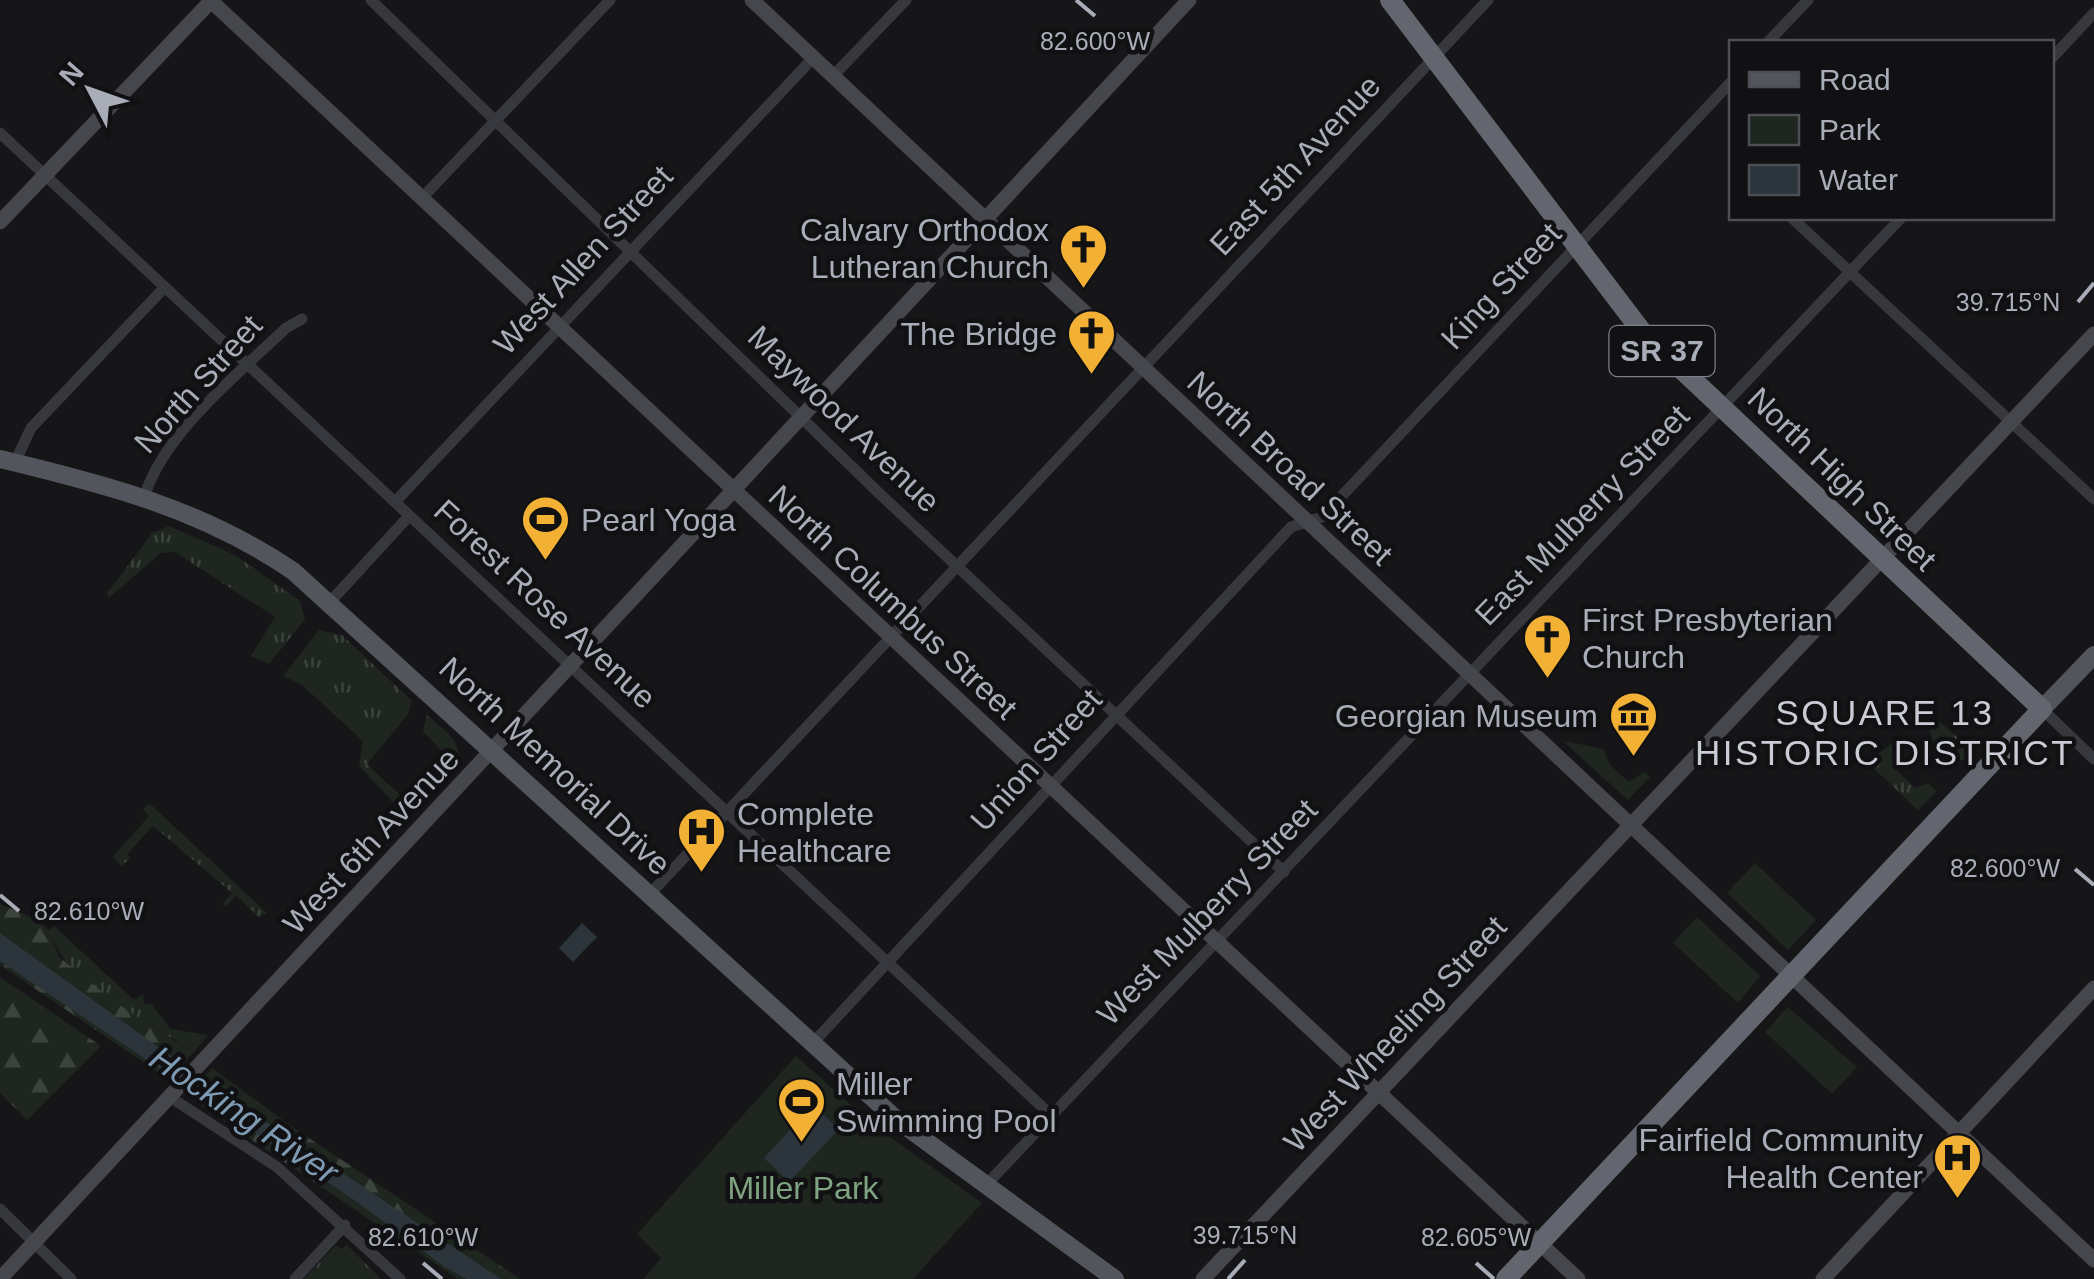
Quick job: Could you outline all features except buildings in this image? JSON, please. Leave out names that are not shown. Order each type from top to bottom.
[{"type":"highway","name":"North High Street","points":[[1390,0],[1643,333],[2042,709]]},
{"type":"highway","points":[[1506,1279],[2042,709]]},
{"type":"main road","name":"North Memorial Drive","points":[[8,460],[144,495],[239,537],[330,602],[897,1120],[1116,1279]]},
{"type":"main road","points":[[2042,709],[2094,655]]},
{"type":"street","points":[[0,222],[211,0]]},
{"type":"street","name":"North Columbus Street","points":[[211,0],[1578,1279]]},
{"type":"street","name":"Maywood Avenue","points":[[370,0],[957,566],[1284,872]]},
{"type":"street","points":[[422,198],[610,0]]},
{"type":"street","name":"North Broad Street","points":[[752,0],[2094,1260]]},
{"type":"street","points":[[833,76],[906,0]]},
{"type":"street","name":"West 6th Avenue","points":[[0,1279],[988,221],[1189,0]]},
{"type":"street","name":"East 5th Avenue","points":[[650,894],[1488,0]]},
{"type":"street","points":[[1770,40],[1808,0]]},
{"type":"street","points":[[2054,56],[2094,12]]},
{"type":"street","name":"West Allen Street","points":[[395,502],[813,58]]},
{"type":"street","name":"King Street","points":[[1306,522],[1322,516],[1729,84]]},
{"type":"street","name":"Forest Rose Avenue","points":[[0,133],[1052,1116]]},
{"type":"street","points":[[1794,220],[2094,499]]},
{"type":"street","name":"East Mulberry Street","points":[[1468,675],[1898,220]]},
{"type":"street","points":[[8,460],[32,428],[164,286]]},
{"type":"street","name":"North Street","points":[[144,495],[152,473],[173,442],[286,328],[302,318]]},
{"type":"street","name":"West Wheeling Street","points":[[1203,1279],[1879,557],[2094,334]]},
{"type":"street","points":[[330,602],[409,516]]},
{"type":"street","name":"Union Street","points":[[812,1044],[1288,530],[1306,522]]},
{"type":"street","name":"West Mulberry Street","points":[[985,1186],[1468,675]]},
{"type":"street","points":[[2042,709],[2094,758]]},
{"type":"street","points":[[1823,1279],[2094,988]]},
{"type":"street","points":[[172,1095],[277,1168],[400,1279]]},
{"type":"street","points":[[0,1209],[71,1279]]},
{"type":"street","points":[[295,1279],[344,1225]]},
{"type":"green space","points":[[169,526],[235,555],[300,601],[305,619],[269,664],[251,656],[275,617],[175,552],[161,553],[110,597],[107,594],[152,533]]},
{"type":"green space","points":[[319,630],[342,635],[412,701],[408,714],[367,764],[405,800],[398,807],[359,766],[363,741],[301,684],[283,676]]},
{"type":"green space","points":[[1925,709],[1974,752],[1967,760],[1948,760],[1929,743],[1932,738],[1924,715],[1906,729]]},
{"type":"green space","points":[[427,715],[455,743],[456,765],[423,731]]},
{"type":"green space","points":[[1899,738],[1904,742],[1892,756],[1897,762],[1894,768],[1915,788],[1928,783],[1937,791],[1918,810],[1867,762]]},
{"type":"green space","points":[[1565,743],[1603,749],[1610,765],[1629,782],[1644,772],[1650,777],[1628,800]]},
{"type":"green space","points":[[149,803],[267,913],[259,917],[236,895],[226,907],[223,904],[232,893],[153,826],[127,854],[130,858],[122,866],[113,857],[149,816],[143,809]]},
{"type":"green space","points":[[1755,863],[1816,920],[1788,950],[1727,893]]},
{"type":"green space","points":[[0,904],[38,920],[49,931],[58,956],[112,1000],[193,1053],[168,1079],[0,965]]},
{"type":"green space","points":[[1697,917],[1760,976],[1738,1003],[1673,943]]},
{"type":"green space","points":[[54,926],[134,1000],[143,994],[144,1004],[151,1004],[171,1029],[208,1035],[193,1053],[111,1001],[74,970],[60,952],[49,931]]},
{"type":"green space","points":[[0,977],[101,1046],[27,1120],[0,1093]]},
{"type":"green space","points":[[1788,1007],[1857,1067],[1832,1094],[1765,1032]]},
{"type":"green space","name":"Miller Park","points":[[796,1056],[871,1123],[982,1203],[913,1279],[643,1279],[661,1258],[637,1234]]},
{"type":"green space","points":[[212,1068],[291,1126],[520,1279],[458,1279],[194,1101],[187,1095]]},
{"type":"green space","points":[[336,1245],[341,1249],[347,1245],[381,1279],[304,1279]]},
{"type":"water","points":[[582,923],[597,937],[573,962],[559,948]]},
{"type":"water","name":"Hocking River","points":[[0,933],[211,1085],[501,1279],[466,1279],[442,1265],[357,1202],[0,961]]},
{"type":"water","name":"Miller Swimming Pool","points":[[813,1105],[839,1129],[789,1182],[764,1158]]},
{"type":"place","name":"Calvary Orthodox Lutheran Church","points":[[1084,290]]},
{"type":"place","name":"The Bridge","points":[[1092,376]]},
{"type":"place","name":"Pearl Yoga","points":[[546,562]]},
{"type":"place","name":"First Presbyterian Church","points":[[1547,680]]},
{"type":"place","name":"Georgian Museum","points":[[1633,758]]},
{"type":"place","name":"Complete Healthcare","points":[[702,874]]},
{"type":"place","name":"Miller Swimming Pool","points":[[801,1144]]},
{"type":"place","name":"Fairfield Community Health Center","points":[[1958,1200]]},
{"type":"district","name":"SQUARE 13 HISTORIC DISTRICT","points":[[1885,733]]}]
